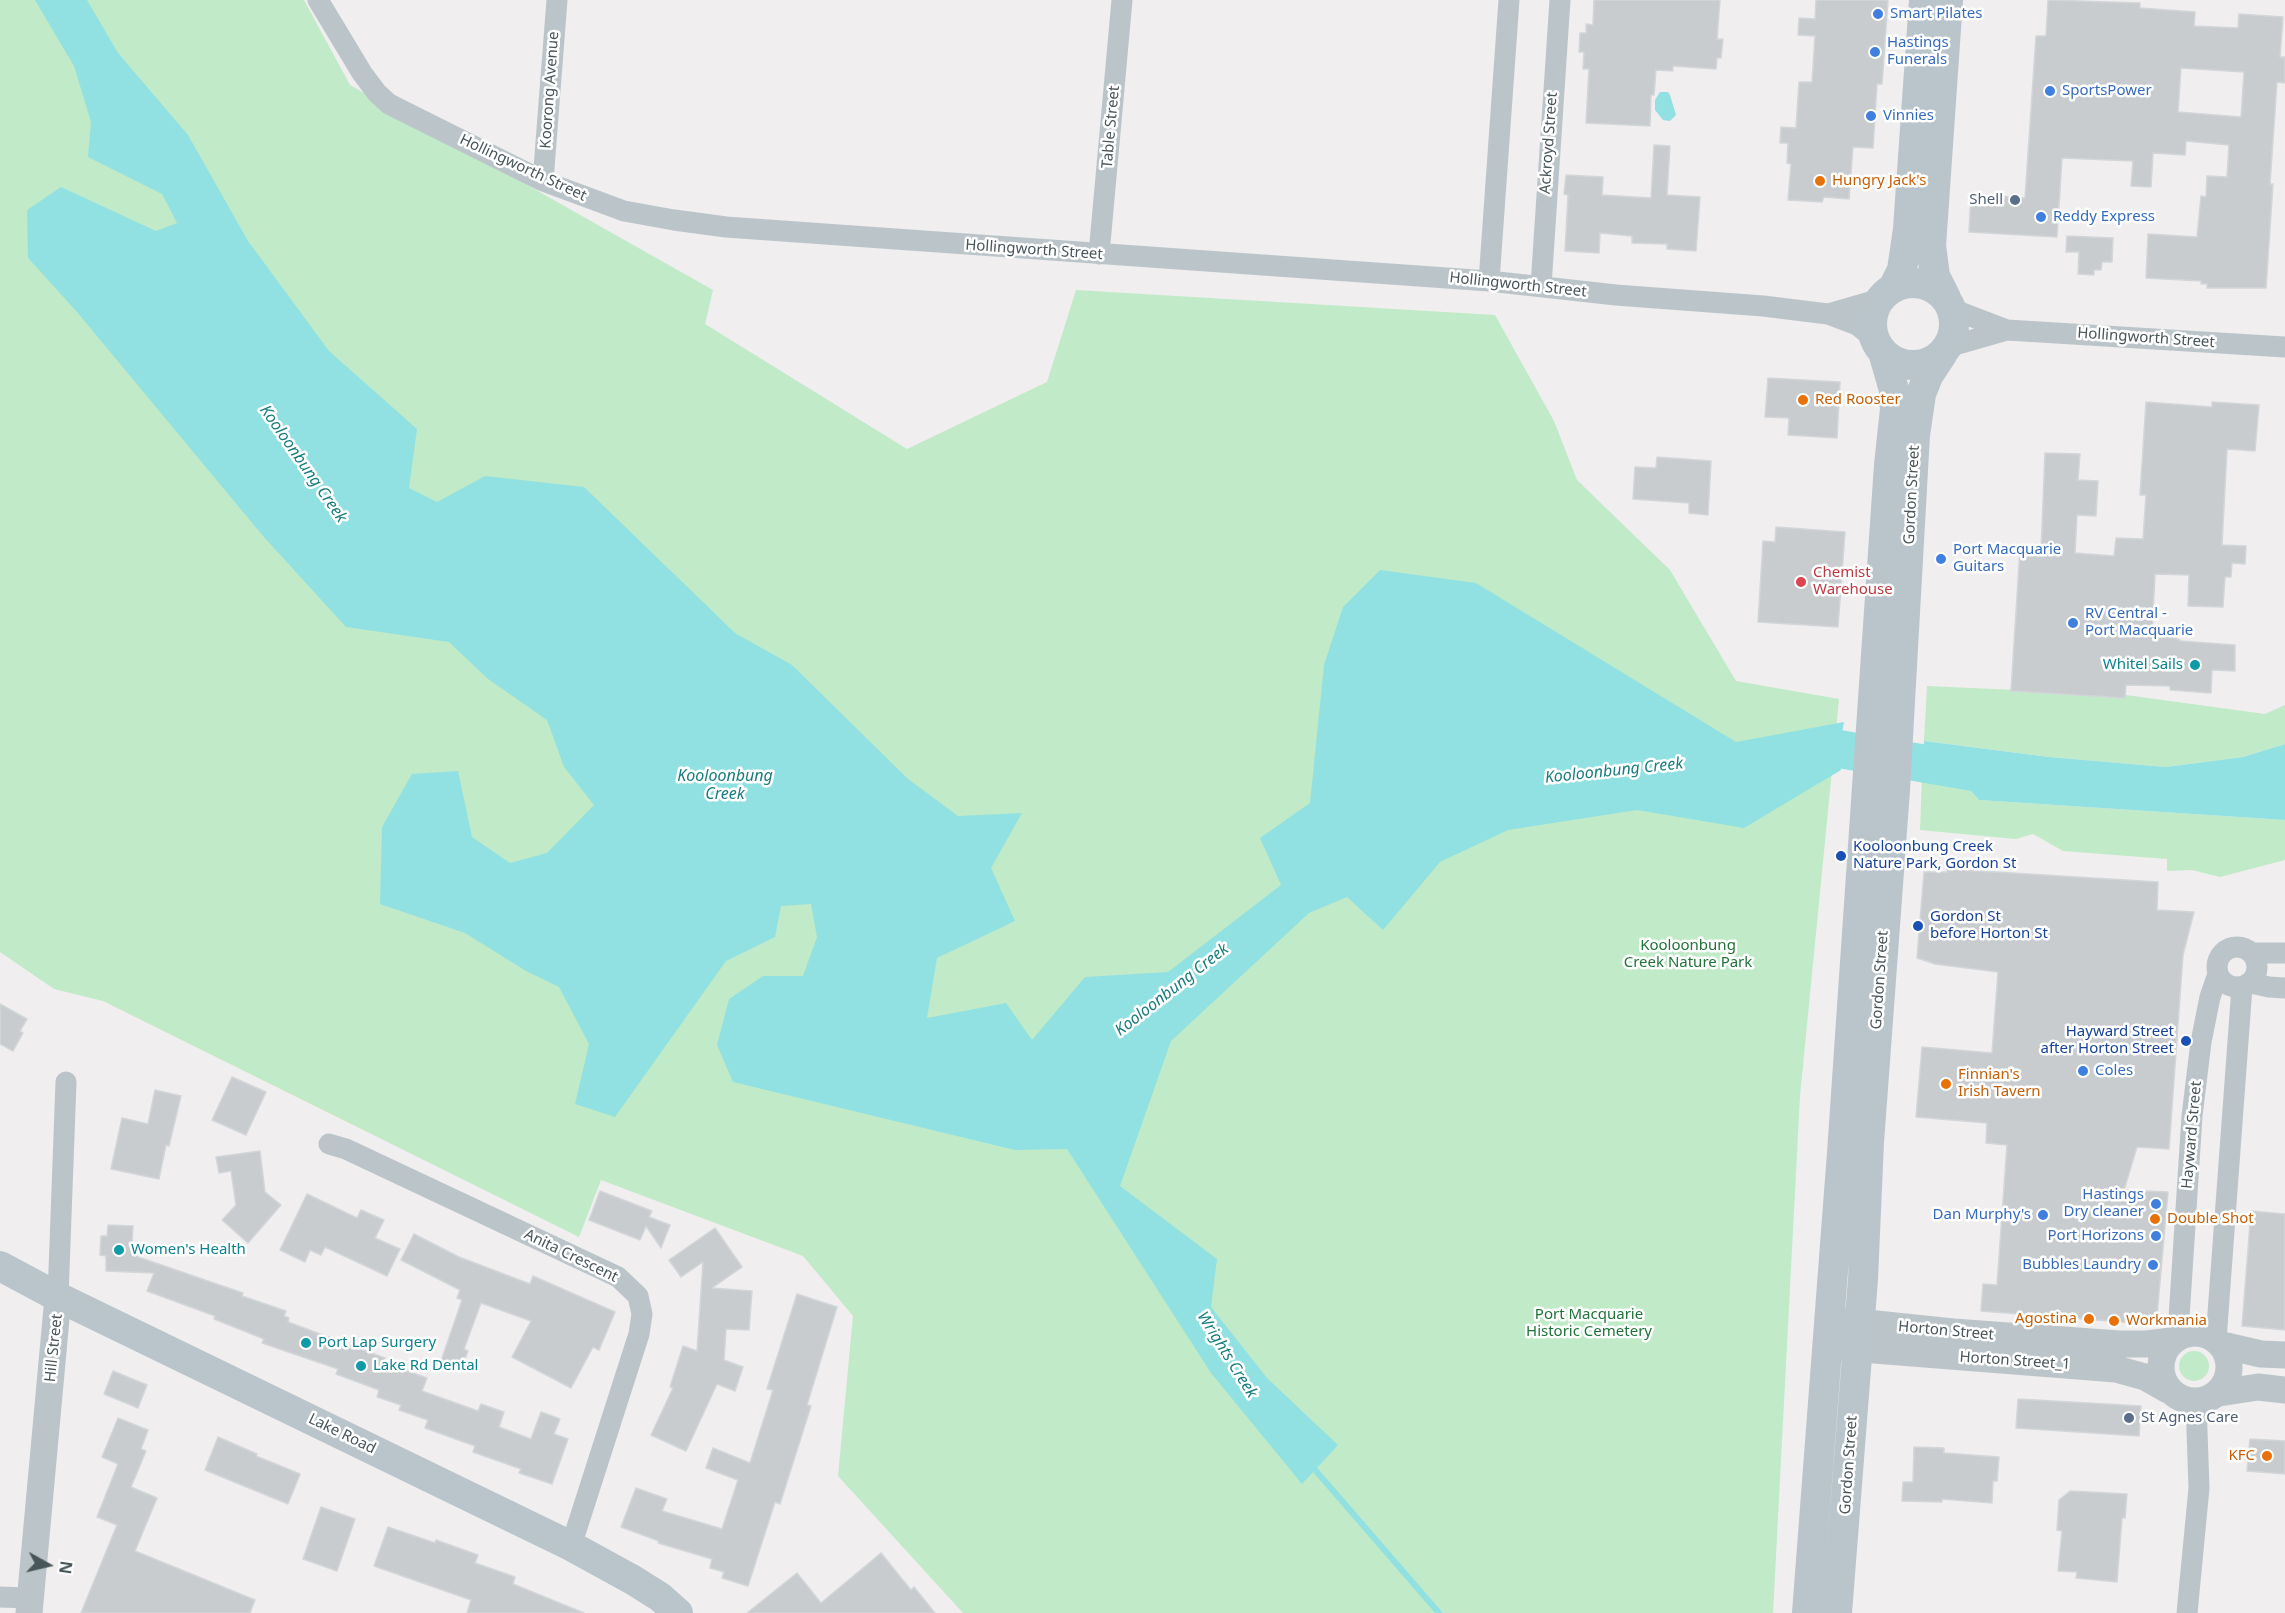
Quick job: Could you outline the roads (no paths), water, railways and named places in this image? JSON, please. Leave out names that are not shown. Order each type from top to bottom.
[{"type":"main road","points":[[1924,0],[1908,229],[1902,270],[1873,314],[1872,331],[1879,346],[1899,363],[1914,365],[1934,360],[1945,350],[1954,328],[1949,304],[1935,276],[1931,246],[1948,0]]},
{"type":"main road","points":[[1886,293],[1902,284],[1919,283],[1931,286],[1949,304]]},
{"type":"main road","name":"Gordon Street","points":[[1807,1613],[1818,1485],[1827,1333],[1885,728],[1895,409],[1894,390],[1879,346]]},
{"type":"main road","name":"Gordon Street","points":[[1885,728],[1921,394],[1928,375],[1945,350]]},
{"type":"main road","name":"Gordon Street","points":[[1838,1613],[1863,1279],[1877,1015],[1881,788]]},
{"type":"main road","name":"Lake Road","points":[[0,1266],[58,1297],[571,1546],[633,1580],[660,1597],[678,1613]]},
{"type":"street","name":"Hollingworth Street","points":[[318,0],[362,73],[376,93],[389,104],[543,181],[606,206],[674,220],[761,229],[1488,281],[1828,314],[1857,325],[1879,346]]},
{"type":"street","name":"Koorong Avenue","points":[[543,181],[557,0]]},
{"type":"street","name":"Table Street","points":[[1100,254],[1122,0]]},
{"type":"street","points":[[1488,281],[1509,0]]},
{"type":"street","name":"Ackroyd Street","points":[[1541,286],[1560,0]]},
{"type":"street","name":"Hollingworth Street","points":[[1828,314],[1886,293]]},
{"type":"street","name":"Hollingworth Street","points":[[1949,304],[2007,330],[2285,347]]},
{"type":"street","name":"Hollingworth Street","points":[[1945,350],[2007,330]]},
{"type":"street","points":[[2285,953],[2252,953],[2240,947],[2226,950],[2218,961],[2218,974],[2226,984],[2232,987],[2246,985],[2285,988]]},
{"type":"street","points":[[2187,1613],[2207,1398],[2227,1379],[2229,1367],[2219,1343],[2246,985],[2257,972],[2258,965],[2252,953]]},
{"type":"street","name":"Hayward Street","points":[[2176,1338],[2192,1116],[2201,1041],[2210,997],[2218,974]]},
{"type":"street","name":"Hill Street","points":[[29,1606],[58,1297],[66,1082]]},
{"type":"street","name":"Anita Crescent","points":[[329,1144],[346,1149],[618,1277],[638,1296],[642,1314],[639,1334],[571,1546]]},
{"type":"street","name":"Horton Street","points":[[1827,1333],[1858,1335],[1953,1332],[2120,1344],[2147,1344],[2176,1338]]},
{"type":"street","points":[[2285,1355],[2261,1354],[2219,1343],[2205,1334],[2193,1332],[2176,1338],[2162,1356],[2160,1368],[2162,1379],[2168,1390],[2184,1400],[2207,1398],[2258,1387],[2285,1390]]},
{"type":"street","name":"Horton Street_1","points":[[1858,1335],[2116,1369],[2145,1377],[2168,1390]]},
{"type":"street","points":[[0,1597],[29,1606]]},
{"type":"water","name":"Kooloonbung Creek","points":[[35,0],[87,0],[118,53],[188,135],[248,241],[329,351],[417,429],[409,488],[437,502],[485,476],[584,487],[735,633],[792,665],[908,779],[958,816],[1022,813],[991,868],[1015,921],[937,958],[927,1018],[1006,1003],[1032,1040],[1085,977],[1168,972],[1281,885],[1260,838],[1310,803],[1324,665],[1343,607],[1380,570],[1476,583],[1736,742],[1844,722],[1839,749],[1841,770],[1744,828],[1637,810],[1508,830],[1440,862],[1383,930],[1347,897],[1309,913],[1171,1041],[1120,1186],[1217,1259],[1211,1307],[1267,1378],[1338,1445],[1302,1484],[1211,1373],[1067,1149],[1015,1150],[733,1082],[717,1045],[729,999],[763,976],[803,976],[817,937],[811,904],[781,906],[775,937],[726,961],[615,1117],[575,1104],[589,1044],[559,987],[526,971],[465,933],[380,904],[382,827],[412,774],[458,771],[472,837],[510,863],[547,853],[594,805],[564,767],[547,720],[488,679],[449,642],[346,627],[263,536],[77,312],[28,258],[27,210],[61,187],[156,231],[177,223],[162,194],[88,157],[91,122],[74,66]]},
{"type":"water","points":[[1660,92],[1668,92],[1670,95],[1676,115],[1670,121],[1663,120],[1655,110],[1655,100]]},
{"type":"water","points":[[1924,741],[2049,757],[2166,767],[2243,757],[2285,744],[2285,820],[1979,800],[1955,780],[1942,777],[1922,777]]},
{"type":"waterway","points":[[1839,749],[1973,772]]},
{"type":"waterway","name":"Wrights Creek","points":[[1310,1464],[1439,1613]]},
{"type":"place","name":"Smart Pilates","points":[[1878,14]]},
{"type":"place","name":"Hastings Funerals","points":[[1875,52]]},
{"type":"place","name":"SportsPower","points":[[2050,91]]},
{"type":"place","name":"Vinnies","points":[[1871,116]]},
{"type":"place","name":"Hungry Jack's","points":[[1820,181]]},
{"type":"place","name":"Shell","points":[[2015,200]]},
{"type":"place","name":"Reddy Express","points":[[2041,217]]},
{"type":"place","name":"Red Rooster","points":[[1803,400]]},
{"type":"place","name":"Port Macquarie Guitars","points":[[1941,559]]},
{"type":"place","name":"Chemist Warehouse","points":[[1801,582]]},
{"type":"place","name":"RV Central - Port Macquarie","points":[[2073,623]]},
{"type":"place","name":"Whitel Sails","points":[[2195,665]]},
{"type":"place","name":"Kooloonbung Creek Nature Park, Gordon St","points":[[1841,856]]},
{"type":"place","name":"Gordon St before Horton St","points":[[1918,926]]},
{"type":"place","name":"Hayward Street after Horton Street","points":[[2186,1041]]},
{"type":"place","name":"Coles","points":[[2083,1071]]},
{"type":"place","name":"Finnian's Irish Tavern","points":[[1946,1084]]},
{"type":"place","name":"Hastings Dry cleaner","points":[[2156,1204]]},
{"type":"place","name":"Dan Murphy's","points":[[2043,1215]]},
{"type":"place","name":"Double Shot","points":[[2155,1219]]},
{"type":"place","name":"Port Horizons","points":[[2156,1236]]},
{"type":"place","name":"Women's Health","points":[[119,1250]]},
{"type":"place","name":"Bubbles Laundry","points":[[2153,1265]]},
{"type":"place","name":"Agostina","points":[[2089,1319]]},
{"type":"place","name":"Workmania","points":[[2114,1321]]},
{"type":"place","name":"Port Lap Surgery","points":[[306,1343]]},
{"type":"place","name":"Lake Rd Dental","points":[[361,1366]]},
{"type":"place","name":"St Agnes Care","points":[[2129,1418]]},
{"type":"place","name":"KFC","points":[[2267,1456]]},
{"type":"park label","name":"Kooloonbung Creek Nature Park","points":[[1688,954]]},
{"type":"park label","name":"Port Macquarie Historic Cemetery","points":[[1589,1324]]}]
